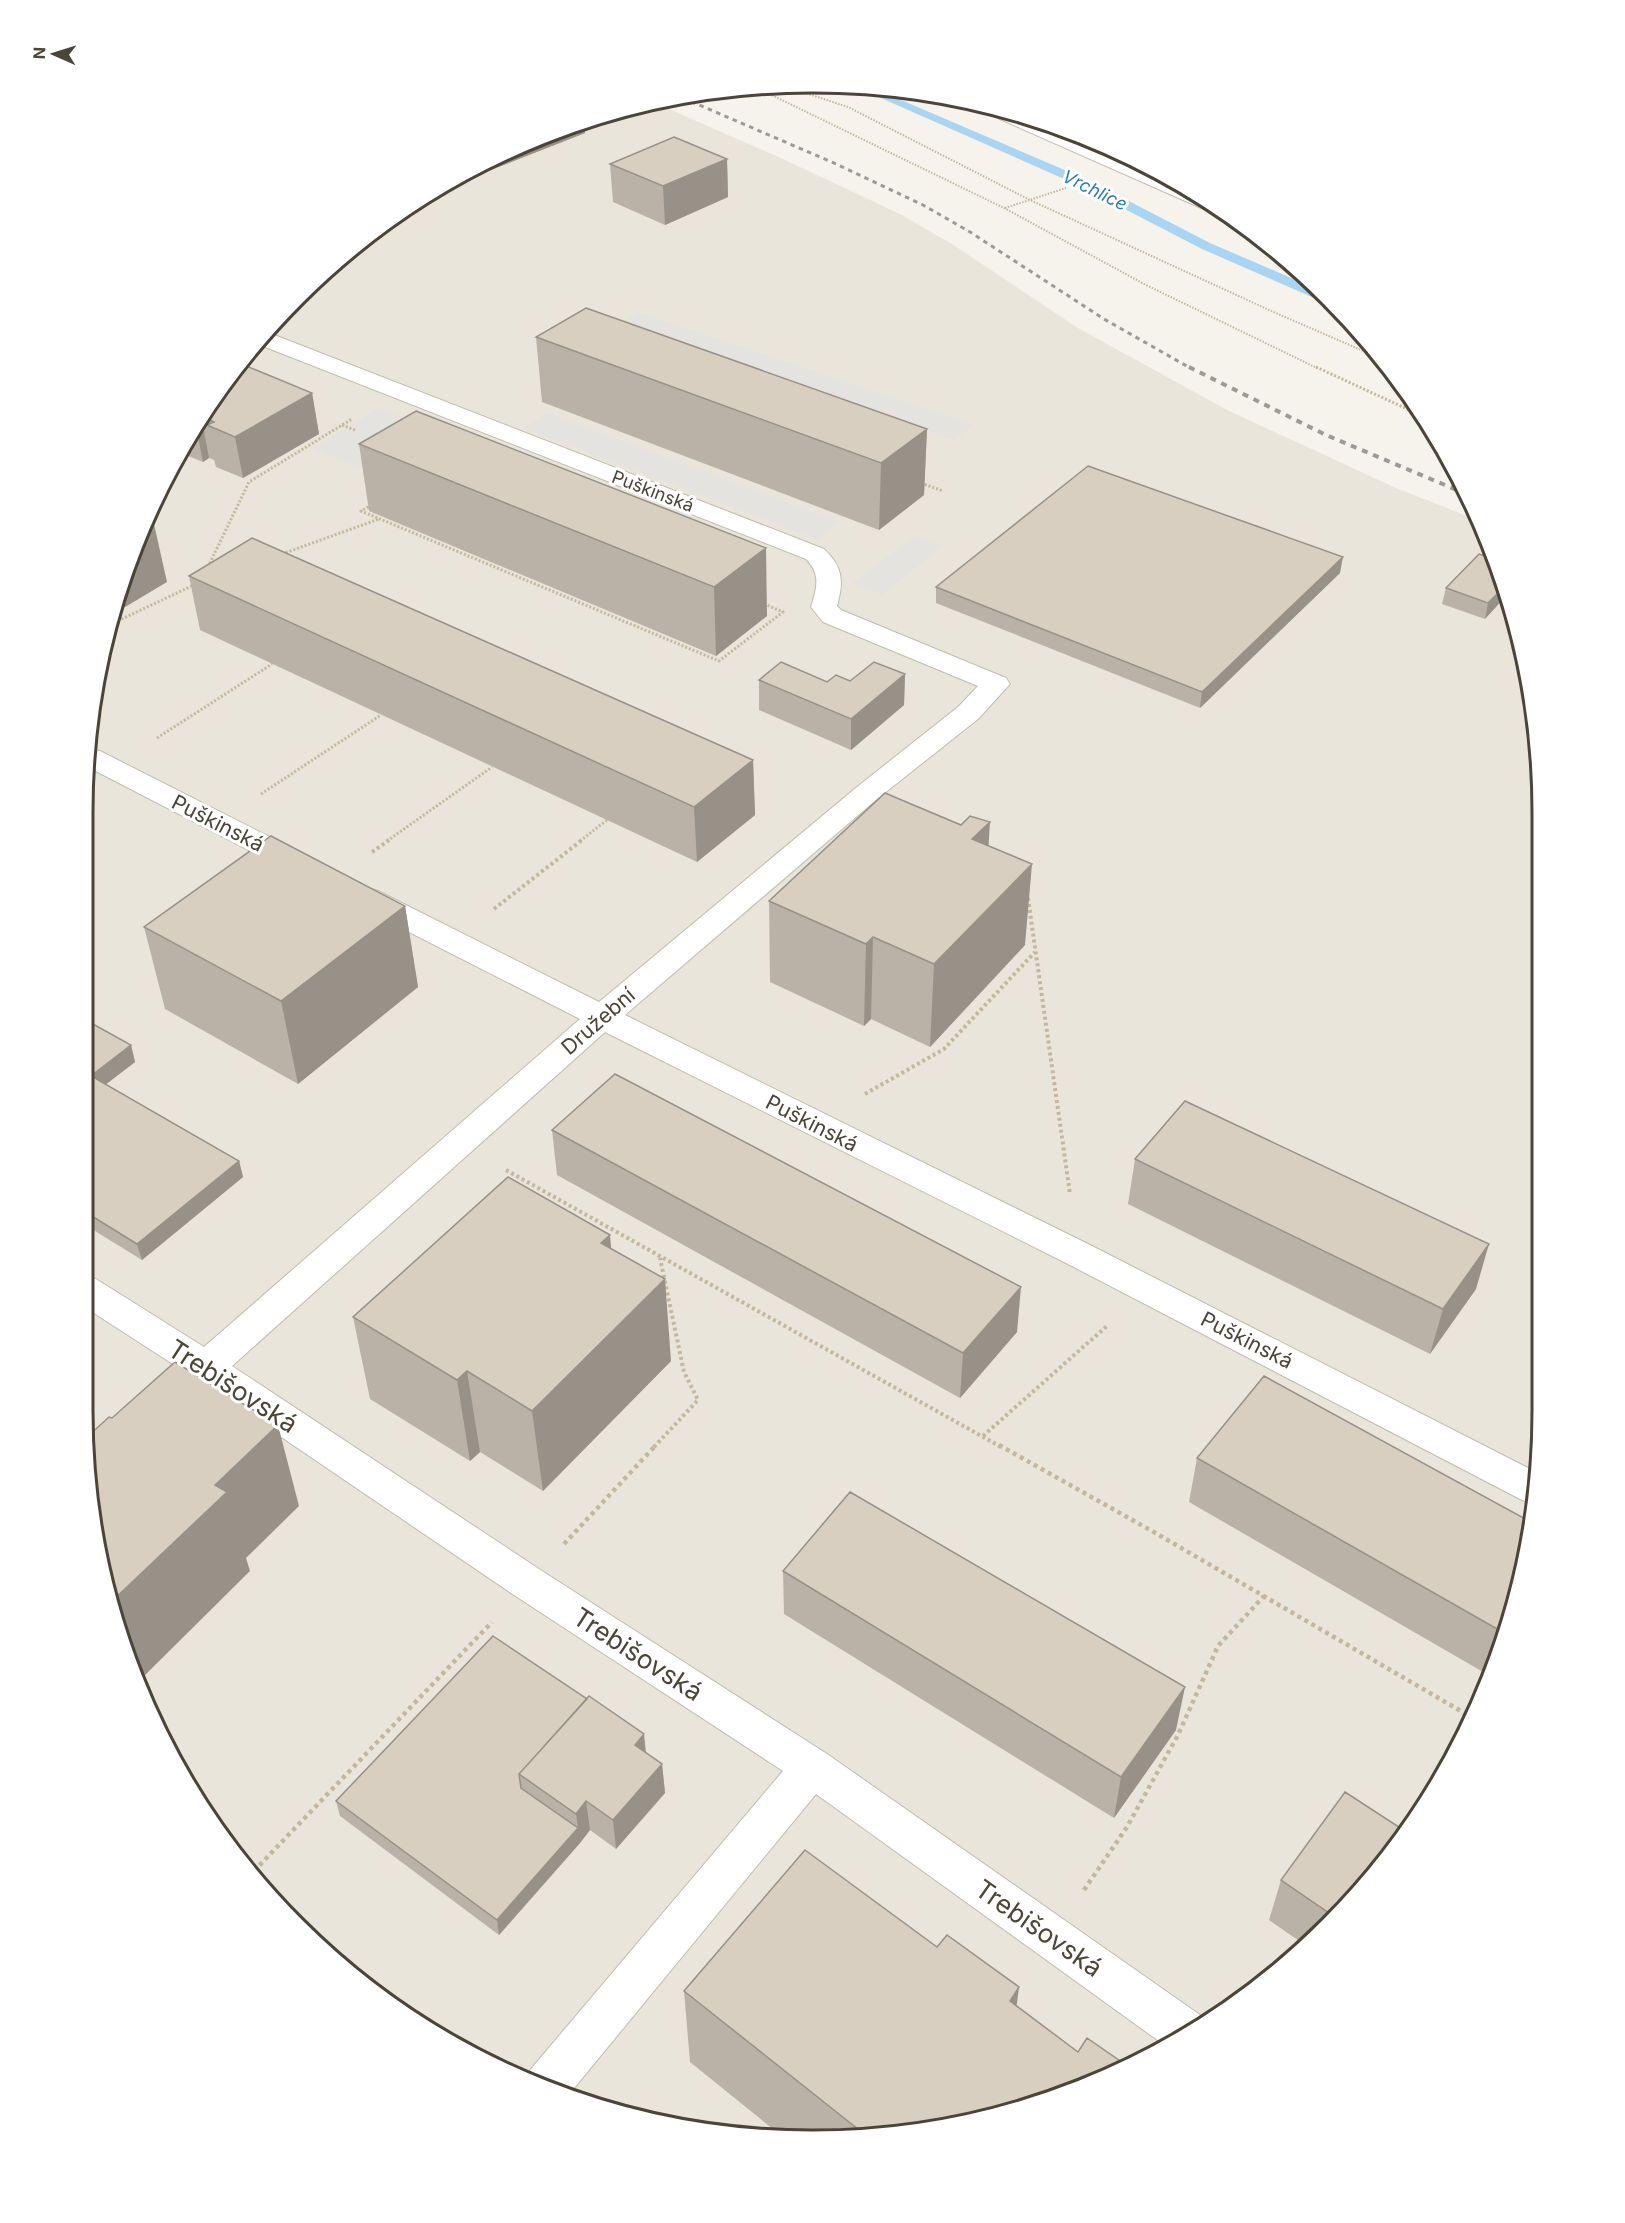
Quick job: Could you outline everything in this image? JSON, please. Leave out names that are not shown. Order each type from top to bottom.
[{"type":"street","points":[[1041,130],[1161,183]]},
{"type":"street","name":"Puškinská","points":[[269,341],[815,554],[825,562],[832,579],[824,608],[832,616],[996,684]]},
{"type":"street","name":"Družební","points":[[206,1367],[602,1017],[867,793],[968,713],[996,684]]},
{"type":"street","name":"Puškinská","points":[[100,763],[812,1123],[1078,1254],[1528,1485]]},
{"type":"street","name":"Trebišovská","points":[[93,1296],[206,1367],[528,1583],[812,1767],[1181,2029]]},
{"type":"street","points":[[552,2081],[812,1767]]},
{"type":"path","points":[[806,93],[848,107],[1030,200],[1364,351]]},
{"type":"path","points":[[772,95],[1004,208],[1146,285],[1275,349],[1409,410]]},
{"type":"path","points":[[1004,208],[1030,200]]},
{"type":"path","points":[[206,572],[249,483],[396,391]]},
{"type":"path","points":[[342,425],[355,430]]},
{"type":"path","points":[[912,480],[943,491]]},
{"type":"path","points":[[380,499],[362,511],[719,661],[783,612],[758,601]]},
{"type":"path","points":[[279,554],[380,519]]},
{"type":"path","points":[[120,620],[201,582]]},
{"type":"path","points":[[100,763],[272,664]]},
{"type":"path","points":[[218,823],[381,715]]},
{"type":"path","points":[[327,878],[492,766]]},
{"type":"path","points":[[453,941],[607,820]]},
{"type":"path","points":[[1028,895],[1078,1254]]},
{"type":"path","points":[[812,1123],[944,1050],[1035,952]]},
{"type":"path","points":[[461,1144],[983,1436],[1465,1713]]},
{"type":"path","points":[[257,1867],[528,1583],[698,1400],[684,1372],[660,1257]]},
{"type":"path","points":[[983,1436],[1148,1290]]},
{"type":"path","points":[[1118,1841],[1178,1735],[1218,1646],[1264,1596]]},
{"type":"shaded area","points":[[667,108],[900,214],[952,244],[1078,328],[1227,410],[1396,488],[1468,516],[1494,581],[1518,672],[1526,719],[1532,812],[1532,1410],[1526,1504],[1518,1551],[1494,1642],[1458,1729],[1436,1770],[1383,1849],[1321,1919],[1251,1981],[1172,2034],[1088,2075],[1018,2100],[883,2126],[860,2128],[812,2130],[719,2124],[672,2116],[581,2092],[494,2056],[453,2034],[374,1981],[338,1951],[272,1885],[214,1810],[167,1729],[148,1686],[131,1642],[107,1551],[99,1504],[93,1410],[93,812],[99,719],[107,672],[131,581],[148,537],[189,453],[242,374],[304,304],[374,242],[453,189],[494,167],[581,131]]},
{"type":"shaded area","points":[[1007,120],[1044,131],[1088,148],[1131,167],[1180,194]]},
{"type":"shaded area","points":[[638,312],[974,424],[954,440],[616,325]]},
{"type":"shaded area","points":[[378,408],[464,440],[399,483],[312,449]]},
{"type":"shaded area","points":[[547,413],[838,521],[819,540],[523,428]]},
{"type":"shaded area","points":[[915,536],[943,546],[882,595],[852,583]]},
{"type":"building","points":[[674,137],[727,159],[663,186],[610,164]]},
{"type":"building","points":[[586,308],[927,429],[881,463],[536,337]]},
{"type":"building","points":[[248,367],[312,393],[235,437],[207,425],[214,422],[210,420]]},
{"type":"building","points":[[416,411],[766,548],[714,587],[359,444]]},
{"type":"building","points":[[1088,466],[1343,557],[1202,692],[936,587]]},
{"type":"building","points":[[252,538],[753,760],[694,807],[189,576]]},
{"type":"building","points":[[1479,554],[1484,556],[1498,593],[1488,603],[1446,588]]},
{"type":"building","points":[[781,662],[827,682],[836,675],[850,681],[874,662],[905,674],[851,719],[759,680]]},
{"type":"building","points":[[885,793],[961,825],[970,816],[990,822],[972,839],[1032,864],[934,964],[873,937],[866,944],[769,901]]},
{"type":"building","points":[[271,836],[405,906],[281,1001],[144,927]]},
{"type":"building","points":[[93,1024],[131,1045],[93,1074]]},
{"type":"building","points":[[615,1074],[1021,1287],[963,1353],[552,1130]]},
{"type":"building","points":[[93,1077],[239,1161],[137,1244],[93,1217]]},
{"type":"building","points":[[1185,1101],[1489,1244],[1443,1309],[1135,1159]]},
{"type":"building","points":[[508,1177],[610,1235],[601,1243],[665,1279],[532,1411],[467,1371],[457,1380],[353,1317]]},
{"type":"building","points":[[175,1362],[278,1425],[215,1485],[227,1492],[118,1596],[99,1504],[94,1431],[109,1417],[112,1418]]},
{"type":"building","points":[[1264,1376],[1524,1518],[1518,1551],[1498,1629],[1197,1458]]},
{"type":"building","points":[[850,1492],[1185,1687],[1121,1777],[783,1571]]},
{"type":"building","points":[[493,1636],[587,1699],[519,1774],[521,1788],[578,1828],[497,1920],[336,1801]]},
{"type":"building","points":[[589,1696],[644,1734],[635,1745],[662,1764],[613,1820],[586,1801],[576,1814],[519,1774]]},
{"type":"building","points":[[1345,1792],[1399,1827],[1353,1885],[1328,1912],[1281,1880]]},
{"type":"building","points":[[805,1850],[937,1947],[947,1935],[1019,1987],[1010,2001],[1078,2052],[1087,2038],[1120,2061],[1044,2092],[999,2105],[906,2124],[857,2128],[684,1991]]},
{"type":"waterway","name":"Vrchlice","points":[[886,97],[1084,183],[1206,246],[1305,289]]},
{"type":"railway","points":[[695,103],[834,163],[923,205],[970,232],[1104,319],[1192,369]]},
{"type":"railway","points":[[1189,367],[1326,435],[1456,489]]}]
